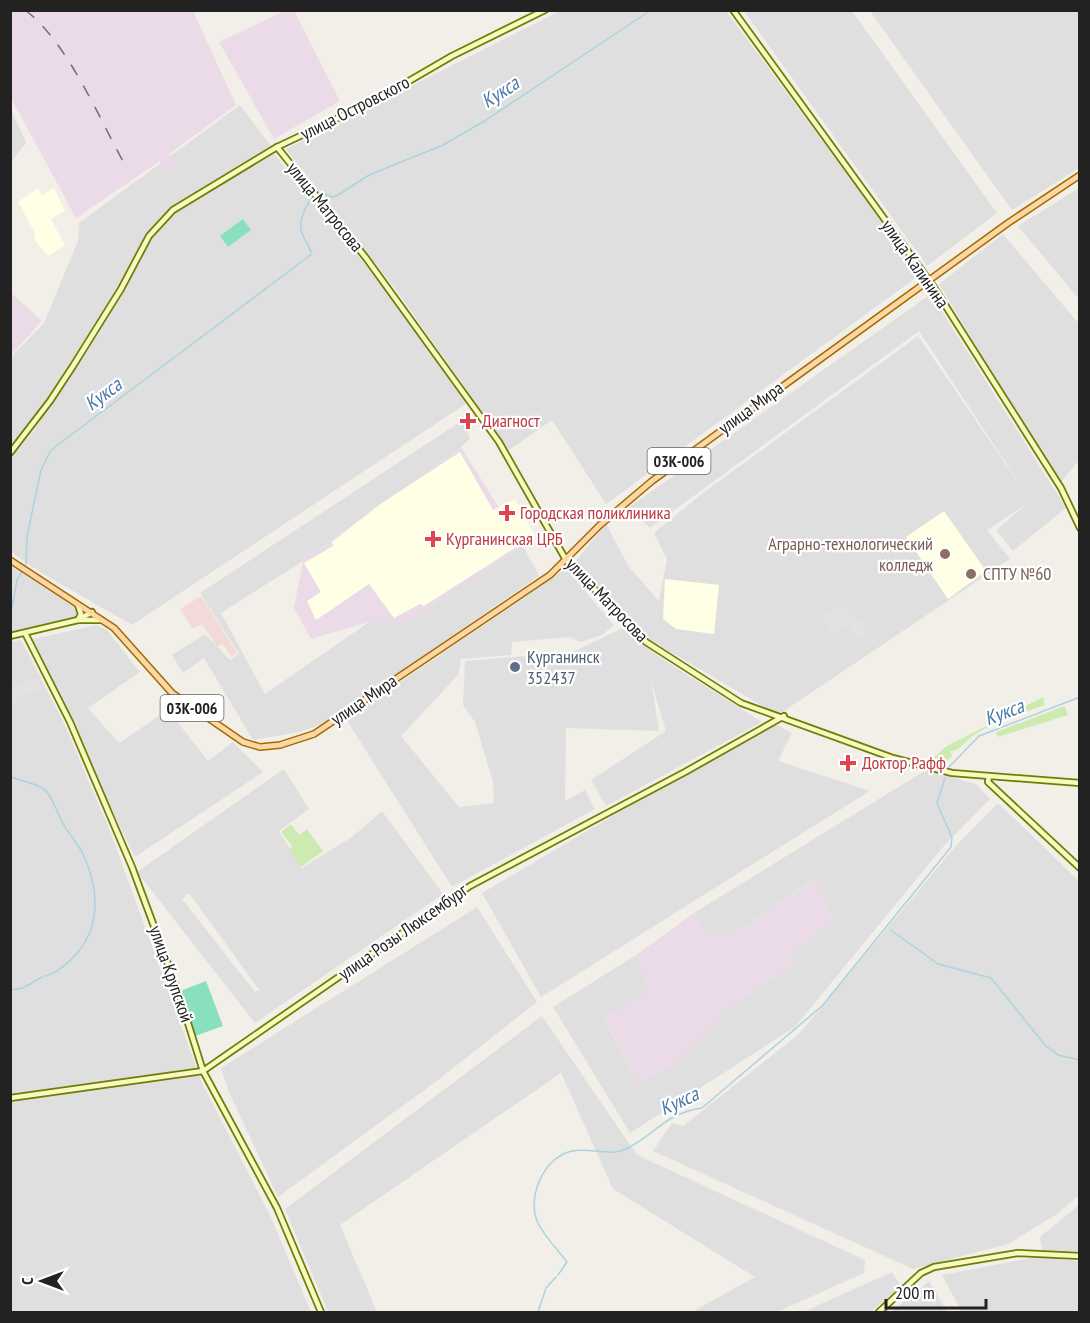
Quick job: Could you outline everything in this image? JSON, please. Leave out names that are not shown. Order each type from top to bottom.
[{"type":"main road","name":"улица Мира","points":[[104,620],[124,636],[160,681],[187,705],[243,742],[260,747],[280,746],[314,734],[550,575],[600,525],[652,481],[927,280],[1080,175]]},
{"type":"main road","name":"03К-006","points":[[10,560],[104,620]]},
{"type":"street","name":"улица Островского","points":[[10,453],[50,401],[121,289],[149,236],[184,202],[277,147],[378,99],[452,56],[545,10]]},
{"type":"street","name":"улица Калинина","points":[[733,10],[927,280],[1060,488],[1080,528]]},
{"type":"street","name":"улица Матросова","points":[[277,147],[412,319],[499,442],[566,560],[646,642],[741,703],[784,716],[893,758],[949,772],[1080,783]]},
{"type":"street","points":[[77,602],[81,614],[78,620]]},
{"type":"street","points":[[78,620],[92,612]]},
{"type":"street","points":[[10,636],[78,620],[104,620]]},
{"type":"street","name":"улица Крупской","points":[[25,633],[70,722],[132,867],[174,981],[203,1071],[277,1208],[321,1312]]},
{"type":"street","name":"улица Розы Люксембург","points":[[10,1098],[203,1071],[470,886],[685,772],[784,716]]},
{"type":"street","points":[[989,776],[988,782],[1080,868]]},
{"type":"street","points":[[879,1312],[924,1271],[940,1266],[1018,1253],[1080,1256]]},
{"type":"shaded area","points":[[10,11],[193,11],[236,105],[169,154],[177,166],[167,172],[160,161],[76,218],[11,98]]},
{"type":"shaded area","points":[[285,11],[294,11],[340,101],[274,139],[219,42]]},
{"type":"shaded area","points":[[560,11],[726,11],[921,274],[606,504],[552,420],[509,450],[394,287],[286,149]]},
{"type":"shaded area","points":[[744,11],[852,11],[997,213],[927,266]]},
{"type":"shaded area","points":[[870,11],[1079,11],[1079,168],[1012,210]]},
{"type":"shaded area","points":[[240,105],[271,146],[178,202],[158,221],[114,296],[32,422],[11,446],[11,357],[44,323],[78,241],[79,223]]},
{"type":"shaded area","points":[[11,110],[26,142],[11,163]]},
{"type":"shaded area","points":[[274,154],[374,275],[467,403],[132,625],[40,572],[11,552],[11,457],[35,429],[157,231],[177,210],[198,195]]},
{"type":"shaded area","points":[[38,188],[42,195],[54,188],[65,211],[51,219],[65,246],[48,256],[36,242],[34,231],[18,202]]},
{"type":"shaded area","points":[[1079,188],[1079,299],[1018,226]]},
{"type":"shaded area","points":[[1003,234],[1079,324],[1079,460],[1059,485],[939,284]]},
{"type":"shaded area","points":[[10,292],[42,321],[11,355],[10,355]]},
{"type":"shaded area","points":[[931,294],[1066,508],[1013,551],[996,530],[1028,503],[987,530],[1010,559],[778,715],[640,634],[574,563],[606,524],[629,567],[659,601],[667,559],[654,533],[703,493],[918,336],[1031,501],[919,331],[650,528],[628,508]]},
{"type":"shaded area","points":[[463,420],[470,438],[461,447],[303,561],[221,613],[265,694],[369,622],[406,621],[523,546],[539,576],[327,722],[300,732],[253,740],[204,658],[183,673],[172,655],[205,634],[230,660],[239,654],[200,593]]},
{"type":"shaded area","name":"Курганинская ЦРБ","points":[[461,447],[523,546],[406,622],[369,622],[311,639],[294,608],[303,561]]},
{"type":"shaded area","name":"Курганинская ЦРБ","points":[[460,452],[493,510],[515,499],[535,535],[424,606],[420,604],[394,618],[369,584],[316,620],[307,601],[321,592],[304,563],[333,546],[332,542],[379,505]]},
{"type":"shaded area","name":"Аграрно-технологический колледж","points":[[944,511],[986,571],[948,599],[906,537]]},
{"type":"shaded area","points":[[11,566],[76,608],[76,617],[11,632]]},
{"type":"shaded area","points":[[566,569],[614,625],[602,635],[580,642],[570,637],[512,642],[511,655],[461,659],[458,675],[401,736],[459,807],[494,803],[493,782],[475,722],[463,705],[465,661],[573,652],[622,628],[662,659],[762,722],[606,806],[591,780],[666,731],[651,681],[659,731],[566,728],[565,801],[585,790],[595,809],[452,887],[346,719]]},
{"type":"shaded area","points":[[665,579],[719,585],[714,634],[676,629],[663,619]]},
{"type":"shaded area","points":[[201,596],[237,653],[231,657],[223,644],[217,647],[202,624],[193,629],[180,609]]},
{"type":"shaded area","points":[[841,603],[856,620],[860,621],[867,634],[861,640],[848,626],[836,635],[820,617],[825,613],[828,615]]},
{"type":"shaded area","points":[[97,625],[107,630],[140,672],[88,708],[119,743],[168,710],[208,761],[233,742],[263,772],[135,857],[29,640]]},
{"type":"shaded area","points":[[21,640],[63,721],[110,831],[202,1083],[270,1215],[311,1312],[11,1312],[10,642]]},
{"type":"shaded area","points":[[37,677],[42,688],[11,700],[11,687]]},
{"type":"shaded area","points":[[772,722],[792,733],[778,761],[870,791],[541,997],[482,893]]},
{"type":"shaded area","points":[[284,769],[309,809],[279,831],[302,868],[352,837],[382,811],[443,894],[255,1023],[137,872]],"holes":[[[189,893],[259,990],[255,992],[182,899]]]},
{"type":"shaded area","points":[[926,770],[976,784],[990,799],[942,848],[795,1027],[630,1133],[553,1007],[636,955],[650,991],[603,1018],[639,1083],[676,1063],[728,1008],[790,967],[793,954],[833,919],[815,879],[724,940],[722,936],[707,937],[694,913]]},
{"type":"shaded area","points":[[998,803],[1079,881],[1079,1195],[1057,1214],[1008,1244],[913,1269],[653,1151],[672,1123],[683,1126],[799,1034],[954,848]]},
{"type":"shaded area","points":[[816,879],[833,919],[793,954],[790,967],[728,1008],[676,1063],[639,1083],[603,1017],[650,991],[636,955],[694,913],[707,937],[722,936],[724,940]]},
{"type":"shaded area","points":[[477,907],[537,1002],[438,1080],[278,1197],[228,1090],[221,1068]]},
{"type":"shaded area","points":[[542,1016],[637,1155],[865,1260],[864,1273],[777,1312],[692,1312],[755,1277],[613,1189],[561,1073],[340,1225],[377,1312],[328,1312],[285,1209]]},
{"type":"shaded area","points":[[1079,1205],[1079,1256],[1043,1254],[1040,1237]]},
{"type":"shaded area","points":[[1037,1257],[1079,1261],[1079,1312],[962,1312],[942,1275]]},
{"type":"shaded area","points":[[892,1272],[901,1286],[870,1312],[803,1312]]},
{"type":"shaded area","points":[[929,1281],[947,1312],[891,1312]]},
{"type":"green space","points":[[243,219],[251,230],[228,247],[220,236]]},
{"type":"green space","points":[[1043,697],[1045,705],[992,725],[974,735],[959,748],[950,751],[952,756],[943,766],[928,763],[945,747]]},
{"type":"green space","points":[[1065,706],[1068,715],[998,737],[996,732]]},
{"type":"green space","points":[[291,824],[299,835],[307,829],[323,851],[301,867],[290,851],[292,846],[281,832]]},
{"type":"green space","points":[[206,981],[223,1026],[195,1036],[180,991]]},
{"type":"waterway","name":"Кукса","points":[[311,252],[302,233],[301,222],[310,200],[317,192],[333,197],[369,175],[443,145],[486,120],[651,10]]},
{"type":"waterway","name":"Кукса","points":[[10,618],[17,580],[26,564],[27,536],[41,470],[51,450],[312,254]]},
{"type":"waterway","name":"Кукса","points":[[949,767],[979,736],[1080,697]]},
{"type":"waterway","name":"Кукса","points":[[10,776],[41,787],[47,792],[64,825],[82,852],[92,877],[94,916],[86,941],[67,963],[45,976]]},
{"type":"waterway","name":"Кукса","points":[[558,1275],[567,1262],[542,1230],[535,1215],[536,1192],[545,1170],[562,1155],[572,1151],[612,1152],[626,1149],[678,1115],[702,1108],[822,1006],[951,847],[952,838],[937,803],[945,778]]},
{"type":"waterway","name":"Кукса","points":[[891,930],[938,964],[991,978],[1045,1045],[1058,1055],[1080,1060]]},
{"type":"waterway","name":"Кукса","points":[[10,990],[23,988],[42,977]]},
{"type":"waterway","name":"Кукса","points":[[538,1312],[546,1288],[556,1277]]},
{"type":"railway","points":[[25,10],[55,41],[68,60],[125,165]]},
{"type":"place","name":"Диагност","points":[[468,421]]},
{"type":"place","name":"Городская поликлиника","points":[[507,513]]},
{"type":"place","name":"Курганинская ЦРБ","points":[[433,539]]},
{"type":"place","name":"Аграрно-технологический колледж","points":[[945,554]]},
{"type":"place","name":"СПТУ №60","points":[[971,574]]},
{"type":"place","name":"Курганинск 352437","points":[[515,667]]},
{"type":"place","name":"Доктор Рафф","points":[[848,763]]}]
